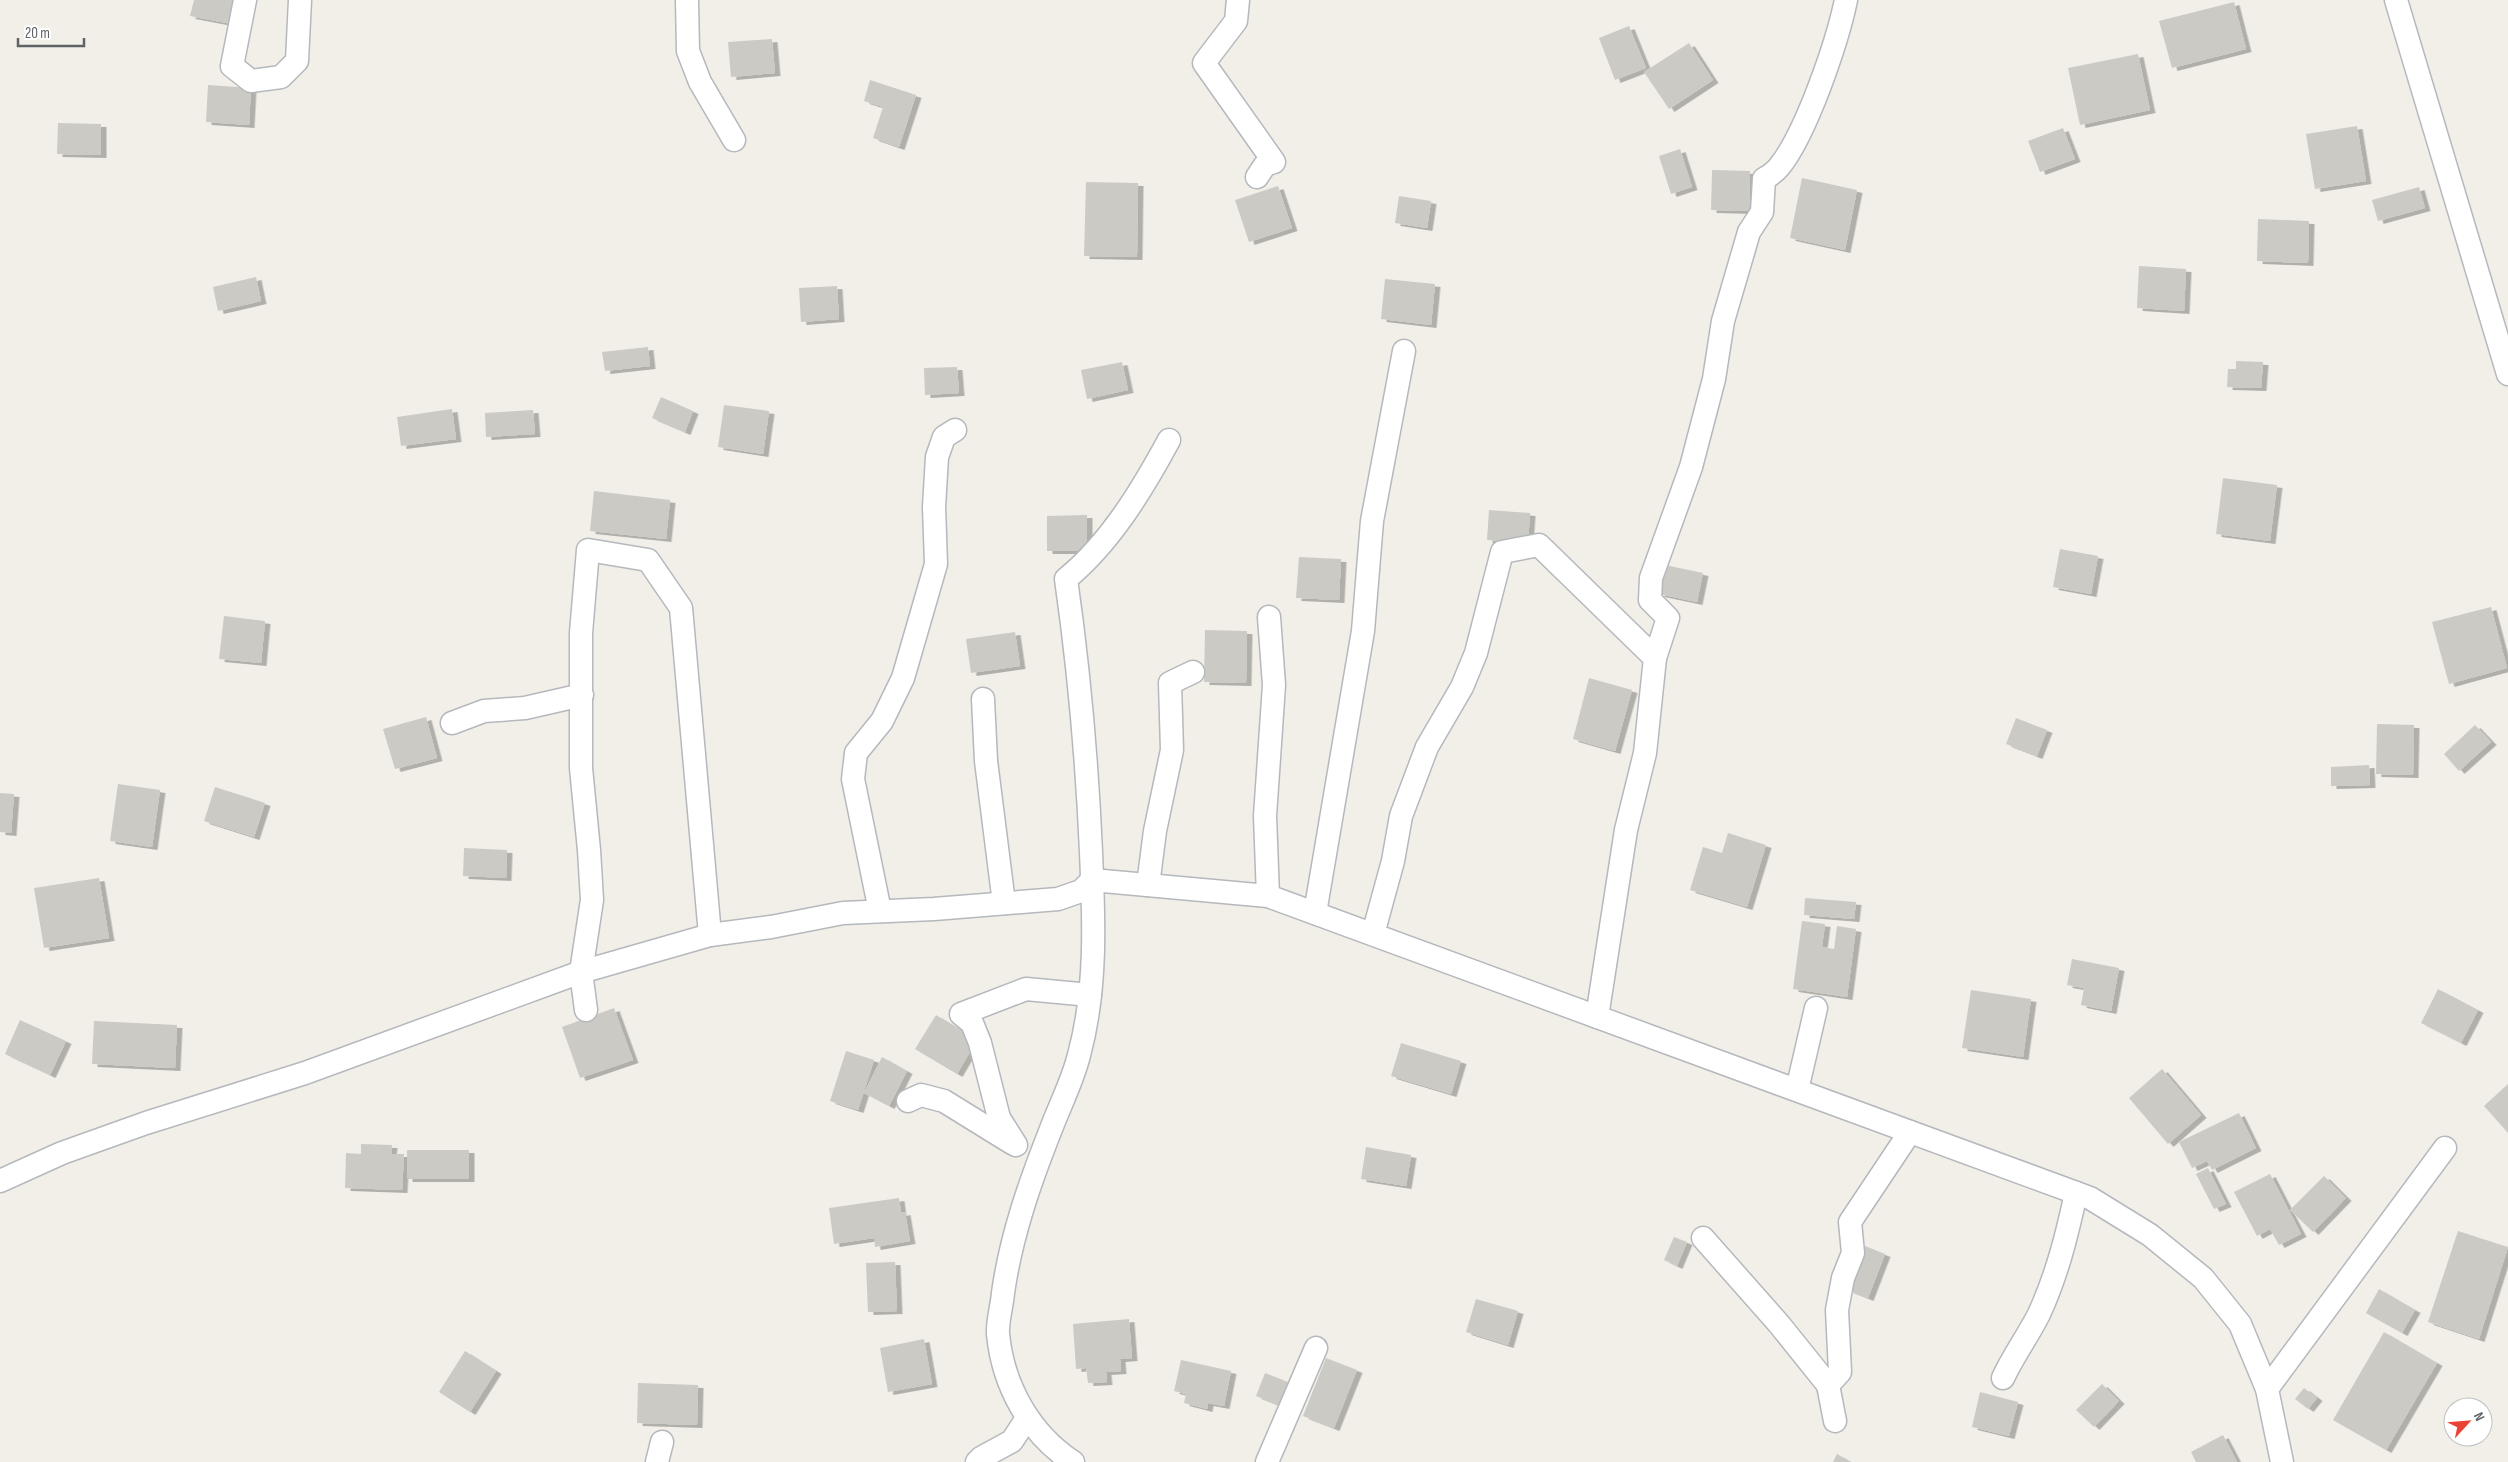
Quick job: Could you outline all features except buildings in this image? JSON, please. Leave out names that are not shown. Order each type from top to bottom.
[{"type":"street","points":[[245,0],[232,66],[251,81],[281,77],[297,62],[300,0]]},
{"type":"street","points":[[687,0],[688,51],[700,82],[734,140]]},
{"type":"street","points":[[1238,0],[1236,21],[1204,63],[1274,162],[1265,165],[1257,177]]},
{"type":"street","points":[[1598,1016],[1626,830],[1645,753],[1655,658],[1668,618],[1650,600],[1651,578],[1691,467],[1714,379],[1723,321],[1749,232],[1762,212],[1764,179],[1778,168],[1802,128],[1827,62],[1846,0]]},
{"type":"street","points":[[2396,0],[2508,374]]},
{"type":"street","points":[[1315,913],[1363,631],[1372,521],[1404,351]]},
{"type":"street","points":[[880,911],[853,779],[856,753],[882,722],[903,678],[915,640],[936,564],[934,507],[937,457],[944,437],[955,430]]},
{"type":"street","points":[[1073,1462],[1040,1436],[1027,1418],[1009,1380],[998,1333],[1006,1275],[1021,1211],[1079,1056],[1090,995],[1094,915],[1086,749],[1078,666],[1066,579],[1087,562],[1144,486],[1169,440]]},
{"type":"street","points":[[1373,934],[1393,861],[1401,816],[1427,747],[1462,687],[1476,653],[1502,552],[1539,545],[1655,658]]},
{"type":"street","points":[[586,1010],[581,972],[592,900],[581,768],[581,633],[588,550],[648,560],[681,608],[710,935]]},
{"type":"street","points":[[1268,896],[1265,816],[1274,685],[1269,617]]},
{"type":"street","points":[[1148,885],[1155,831],[1172,750],[1170,684],[1193,672]]},
{"type":"street","points":[[452,723],[484,711],[526,708],[582,695]]},
{"type":"street","points":[[982,699],[994,830],[1004,903]]},
{"type":"street","points":[[1092,880],[1268,896],[2090,1198],[2150,1235],[2203,1278],[2240,1324],[2267,1389],[2282,1462]]},
{"type":"street","points":[[0,1180],[62,1153],[146,1123],[305,1073],[581,972],[710,935],[772,927],[843,913],[1058,899],[1081,891],[1092,880]]},
{"type":"street","points":[[1016,1146],[999,1118],[980,1044],[972,1023],[961,1014],[1026,989],[1090,995]]},
{"type":"street","points":[[1798,1090],[1816,1008]]},
{"type":"street","points":[[908,1100],[921,1095],[944,1101],[1016,1146],[1044,1146]]},
{"type":"street","points":[[1828,1385],[1840,1372],[1837,1310],[1843,1278],[1853,1253],[1850,1222],[1910,1132]]},
{"type":"street","points":[[2267,1389],[2444,1148]]},
{"type":"street","points":[[2003,1378],[2009,1363],[2038,1317],[2053,1282],[2066,1240],[2076,1193]]},
{"type":"street","points":[[1704,1238],[1779,1324],[1828,1385],[1835,1421]]},
{"type":"street","points":[[1268,1462],[1316,1348]]},
{"type":"street","points":[[977,1462],[1012,1441],[1027,1418]]}]
